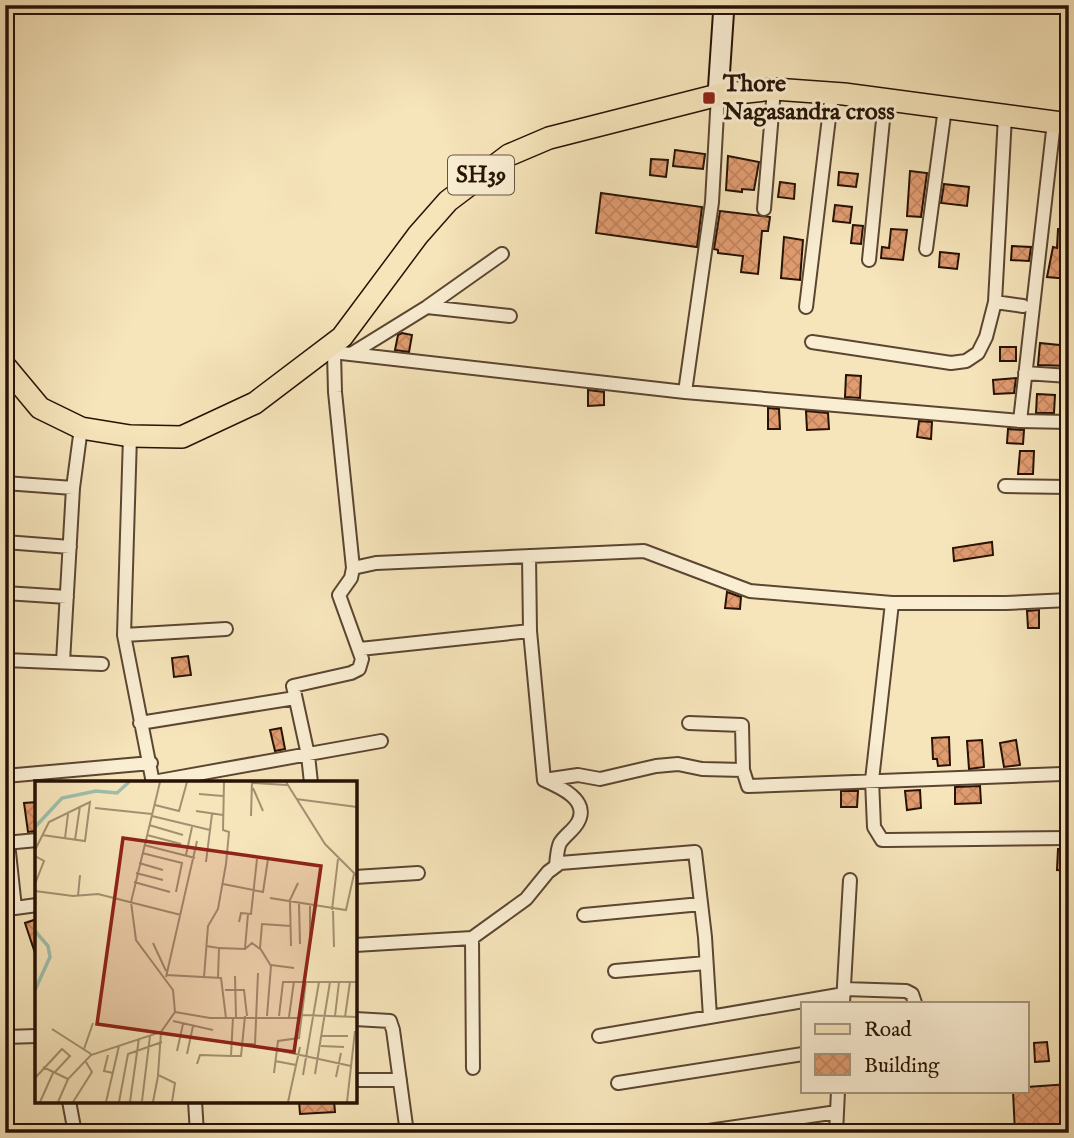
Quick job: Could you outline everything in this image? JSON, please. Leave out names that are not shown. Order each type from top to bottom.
[{"type":"main road","name":"SH39","points":[[6,367],[40,408],[81,428],[130,436],[181,437],[255,403],[328,352],[418,235],[448,201],[509,155],[536,143],[573,130],[718,95],[774,89],[832,93],[1061,123]]},
{"type":"street","points":[[685,392],[712,202],[724,5]]},
{"type":"street","points":[[764,209],[774,89]]},
{"type":"street","points":[[806,307],[832,93]]},
{"type":"street","points":[[869,260],[885,100]]},
{"type":"street","points":[[926,249],[946,108]]},
{"type":"street","points":[[812,342],[951,363],[966,361],[978,353],[986,337],[995,302],[1005,116]]},
{"type":"street","points":[[1020,421],[1061,123]]},
{"type":"street","points":[[351,355],[427,307],[502,254]]},
{"type":"street","points":[[995,302],[1023,306]]},
{"type":"street","points":[[427,307],[510,316]]},
{"type":"street","points":[[310,781],[308,755],[294,684],[351,673],[359,669],[362,659],[340,595],[351,578],[353,568],[335,392],[328,352],[685,392],[1020,421],[1069,422]]},
{"type":"street","points":[[1025,373],[1069,376]]},
{"type":"street","points":[[63,662],[73,488],[81,428]]},
{"type":"street","points":[[130,436],[124,635],[153,781]]},
{"type":"street","points":[[5,483],[73,488]]},
{"type":"street","points":[[1005,486],[1069,487]]},
{"type":"street","points":[[5,542],[70,547]]},
{"type":"street","points":[[353,568],[376,563],[644,551],[750,591],[892,603],[1069,600]]},
{"type":"street","points":[[529,556],[530,631],[544,780]]},
{"type":"street","points":[[5,593],[67,597]]},
{"type":"street","points":[[892,603],[872,780],[874,827],[882,840],[1069,838]]},
{"type":"street","points":[[124,635],[226,629]]},
{"type":"street","points":[[360,649],[530,631]]},
{"type":"street","points":[[5,660],[102,664]]},
{"type":"street","points":[[140,723],[295,698]]},
{"type":"street","points":[[689,723],[742,725],[743,770],[748,786],[1062,774]]},
{"type":"street","points":[[159,781],[381,741]]},
{"type":"street","points":[[5,776],[151,764]]},
{"type":"street","points":[[544,780],[578,775],[600,779],[656,766],[678,764],[702,769],[743,770]]},
{"type":"street","points":[[544,780],[568,791],[577,801],[581,813],[578,824],[559,845],[556,865]]},
{"type":"street","points":[[35,840],[7,843],[15,908],[35,905]]},
{"type":"street","points":[[357,946],[472,939],[526,899],[556,865],[695,852],[710,1017]]},
{"type":"street","points":[[357,877],[418,873]]},
{"type":"street","points":[[844,996],[850,880]]},
{"type":"street","points":[[584,915],[701,904]]},
{"type":"street","points":[[472,939],[474,1068]]},
{"type":"street","points":[[615,971],[706,963]]},
{"type":"street","points":[[806,1002],[906,991],[912,994],[915,1002]]},
{"type":"street","points":[[599,1036],[801,1003]]},
{"type":"street","points":[[357,1019],[390,1021],[407,1133]]},
{"type":"street","points":[[5,1037],[35,1036]]},
{"type":"street","points":[[618,1083],[801,1054]]},
{"type":"street","points":[[357,1080],[400,1080]]},
{"type":"street","points":[[836,1133],[838,1092]]},
{"type":"street","points":[[69,1103],[75,1133]]},
{"type":"street","points":[[195,1103],[197,1133]]},
{"type":"street","points":[[695,1133],[837,1112]]},
{"type":"building","points":[[675,150],[705,154],[703,169],[673,166]]},
{"type":"building","points":[[728,156],[759,162],[754,190],[726,190]]},
{"type":"building","points":[[651,159],[668,160],[666,177],[650,175]]},
{"type":"building","points":[[910,171],[927,173],[921,217],[907,216]]},
{"type":"building","points":[[839,172],[858,174],[856,187],[838,185]]},
{"type":"building","points":[[780,182],[795,184],[794,199],[778,197]]},
{"type":"building","points":[[944,184],[969,187],[967,206],[941,203]]},
{"type":"building","points":[[601,193],[702,207],[697,247],[596,233]]},
{"type":"building","points":[[835,205],[852,207],[850,223],[833,221]]},
{"type":"building","points":[[720,211],[770,217],[768,231],[762,231],[758,274],[741,272],[743,256],[718,253],[718,250],[714,249]]},
{"type":"building","points":[[853,225],[863,226],[861,244],[851,243]]},
{"type":"building","points":[[891,229],[907,230],[903,260],[881,258],[882,247],[889,248]]},
{"type":"building","points":[[1058,229],[1069,230],[1069,279],[1047,277],[1053,247],[1057,248]]},
{"type":"building","points":[[784,237],[803,240],[800,280],[781,278]]},
{"type":"building","points":[[1012,246],[1031,247],[1029,261],[1011,260]]},
{"type":"building","points":[[940,252],[959,254],[957,269],[939,267]]},
{"type":"building","points":[[398,335],[412,335],[409,352],[395,350]]},
{"type":"building","points":[[1040,343],[1069,346],[1069,366],[1038,365]]},
{"type":"building","points":[[1000,347],[1016,347],[1016,361],[1000,361]]},
{"type":"building","points":[[846,375],[861,376],[860,398],[845,397]]},
{"type":"building","points":[[1016,378],[1014,393],[994,394],[993,380]]},
{"type":"building","points":[[588,390],[604,392],[604,405],[588,406]]},
{"type":"building","points":[[1037,394],[1055,395],[1054,413],[1036,413]]},
{"type":"building","points":[[768,408],[779,409],[780,429],[768,429]]},
{"type":"building","points":[[806,411],[828,413],[829,429],[807,430]]},
{"type":"building","points":[[919,421],[932,422],[931,439],[917,437]]},
{"type":"building","points":[[1008,429],[1024,430],[1023,444],[1007,443]]},
{"type":"building","points":[[1020,451],[1034,451],[1033,474],[1018,474]]},
{"type":"building","points":[[992,542],[993,555],[954,561],[953,548]]},
{"type":"building","points":[[727,592],[741,597],[740,609],[725,608]]},
{"type":"building","points":[[1039,610],[1039,628],[1028,628],[1027,611]]},
{"type":"building","points":[[188,656],[191,675],[174,677],[172,658]]},
{"type":"building","points":[[281,728],[285,749],[275,751],[270,730]]},
{"type":"building","points":[[949,737],[950,765],[938,766],[937,759],[933,759],[932,738]]},
{"type":"building","points":[[982,740],[984,767],[969,769],[967,741]]},
{"type":"building","points":[[1016,740],[1020,765],[1004,767],[1000,743]]},
{"type":"building","points":[[980,786],[981,803],[955,804],[955,787]]},
{"type":"building","points":[[920,790],[921,808],[907,810],[905,791]]},
{"type":"building","points":[[841,791],[858,791],[857,807],[841,807]]},
{"type":"building","points":[[35,802],[35,831],[28,832],[24,803]]},
{"type":"building","points":[[1058,849],[1069,849],[1069,871],[1057,870]]},
{"type":"building","points":[[35,920],[35,953],[25,923]]},
{"type":"building","points":[[1047,1042],[1049,1061],[1035,1062],[1034,1043]]},
{"type":"building","points":[[1069,1084],[1069,1133],[1015,1133],[1013,1092],[1028,1092],[1028,1087]]},
{"type":"building","points":[[299,1103],[334,1103],[335,1112],[300,1114]]},
{"type":"place","name":"Thore Nagasandra cross","points":[[709,98]]}]
